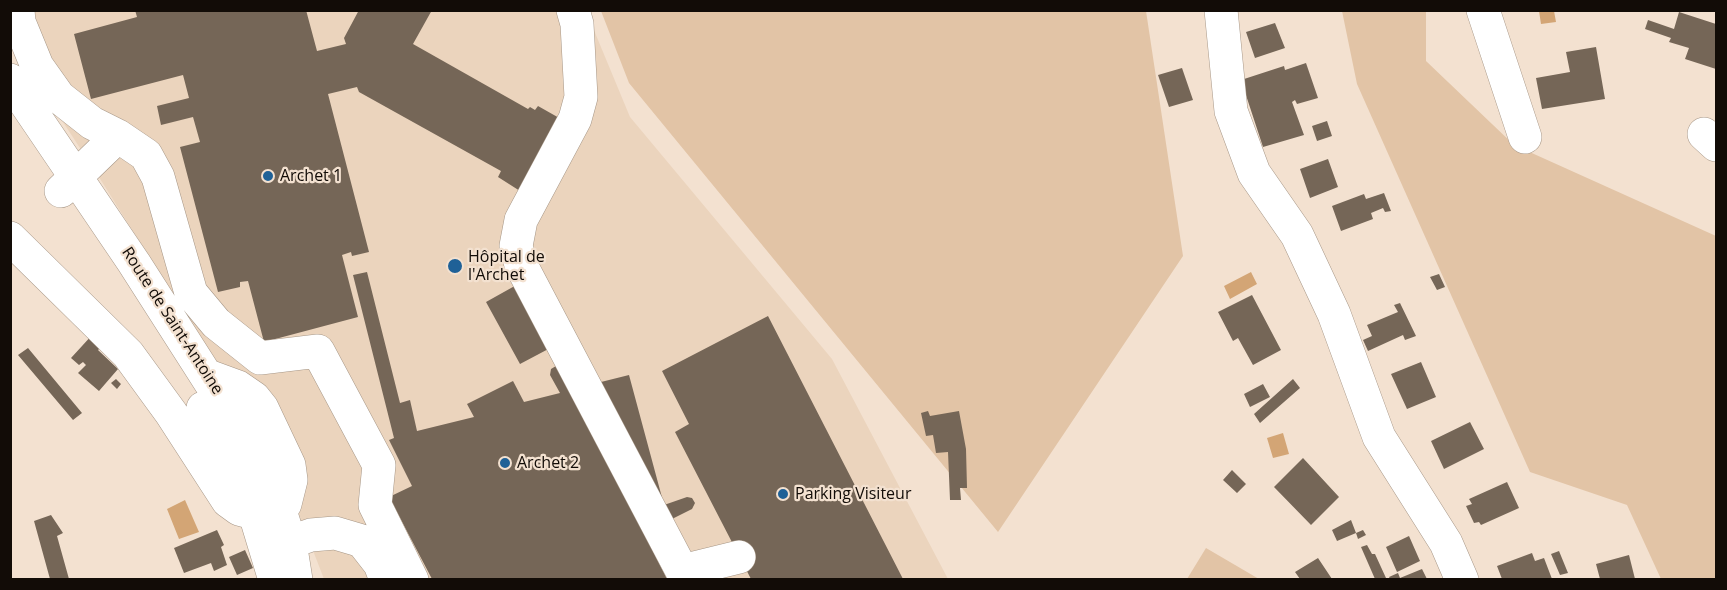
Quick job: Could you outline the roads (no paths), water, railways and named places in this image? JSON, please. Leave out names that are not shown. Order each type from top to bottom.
[{"type":"street","points":[[18,10],[19,22],[37,66],[59,97],[92,123],[118,136],[146,156],[158,177],[191,293],[216,323],[260,358],[318,351],[379,465],[375,505],[412,579]]},
{"type":"street","points":[[573,10],[577,24],[581,96],[575,119],[521,220],[516,246],[521,266],[684,575],[739,557]]},
{"type":"street","points":[[1221,10],[1231,111],[1254,173],[1297,235],[1334,314],[1379,437],[1446,543],[1462,579]]},
{"type":"street","points":[[1484,10],[1525,137]]},
{"type":"street","name":"Route de Saint-Antoine","points":[[10,80],[68,185],[210,419],[296,579]]},
{"type":"street","name":"Route de Saint-Antoine","points":[[10,116],[68,185],[109,225],[208,376],[267,474],[274,540]]},
{"type":"street","points":[[68,185],[118,136]]},
{"type":"street","points":[[10,238],[128,354],[171,413],[228,501],[274,540],[335,533],[362,541],[380,564],[386,579]]},
{"type":"street","points":[[335,533],[354,551],[363,572],[363,579]]},
{"type":"place","name":"Archet 1","points":[[268,176]]},
{"type":"place","name":"Hôpital de l'Archet","points":[[455,266]]},
{"type":"place","name":"Archet 2","points":[[505,463]]},
{"type":"place","name":"Parking Visiteur","points":[[783,494]]}]
